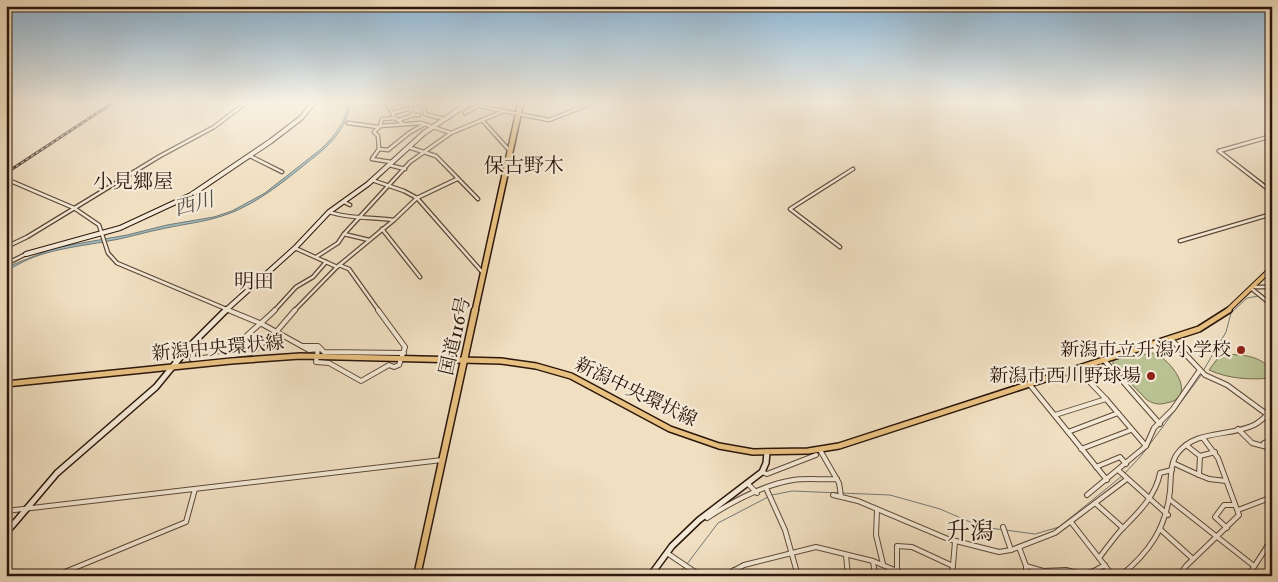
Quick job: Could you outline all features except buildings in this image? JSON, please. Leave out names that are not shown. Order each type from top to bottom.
[{"type":"highway","name":"国道116号","points":[[417,576],[515,129]]},
{"type":"main road","points":[[26,254],[102,236],[191,195],[286,129]]},
{"type":"main road","points":[[6,533],[57,474],[156,387],[188,348],[227,309],[295,248],[329,212],[372,180],[407,146],[430,129]]},
{"type":"main road","name":"新潟中央環状線","points":[[6,384],[271,358],[403,355],[510,362],[556,371],[586,383],[643,416],[692,437],[733,449],[767,452],[820,450],[839,446],[1170,339],[1218,319],[1272,268]]},
{"type":"main road","points":[[650,576],[667,553],[702,517],[762,472],[766,463],[767,452]]},
{"type":"street","points":[[6,247],[27,237],[160,156],[210,129]]},
{"type":"street","points":[[377,129],[374,132],[378,136],[379,149],[372,159],[405,169]]},
{"type":"street","points":[[379,149],[388,150],[416,129]]},
{"type":"street","points":[[439,129],[451,134]]},
{"type":"street","points":[[316,257],[338,243],[410,162],[451,134],[462,129]]},
{"type":"street","points":[[490,129],[510,151]]},
{"type":"street","points":[[1272,136],[1219,151],[1272,192]]},
{"type":"street","points":[[407,146],[436,156],[478,199]]},
{"type":"street","points":[[250,156],[282,172]]},
{"type":"street","points":[[840,247],[790,209],[853,169]]},
{"type":"street","points":[[6,179],[74,208],[99,225],[109,256],[122,265],[262,324],[309,350],[318,349],[316,362],[329,363],[361,381],[389,365],[394,367],[399,365],[405,347],[349,269],[326,262],[295,248]]},
{"type":"street","points":[[188,348],[194,351],[192,359],[251,353],[276,331],[306,297],[338,266],[394,220],[417,198],[457,179]]},
{"type":"street","points":[[372,180],[404,191],[417,198],[483,274]]},
{"type":"street","points":[[344,202],[350,205]]},
{"type":"street","points":[[329,212],[344,217],[362,216],[394,220]]},
{"type":"street","points":[[1180,241],[1272,214]]},
{"type":"street","points":[[382,229],[420,277]]},
{"type":"street","points":[[344,234],[369,240]]},
{"type":"street","points":[[6,264],[26,254]]},
{"type":"street","points":[[233,355],[236,345],[262,324],[296,287],[312,277],[326,262]]},
{"type":"street","points":[[1253,288],[1272,287]]},
{"type":"street","points":[[1253,288],[1272,305]]},
{"type":"street","points":[[1272,314],[1268,314],[1272,324]]},
{"type":"street","points":[[1170,339],[1210,378],[1227,385],[1272,418]]},
{"type":"street","points":[[301,346],[318,346],[324,352],[403,355]]},
{"type":"street","points":[[1103,360],[1160,424]]},
{"type":"street","points":[[1076,368],[1106,399],[1146,446]]},
{"type":"street","points":[[1087,495],[1093,488],[1106,480],[1146,446],[1154,428],[1160,424],[1200,370]]},
{"type":"street","points":[[1030,384],[1106,480]]},
{"type":"street","points":[[1055,415],[1106,399]]},
{"type":"street","points":[[1120,576],[1137,563],[1150,548],[1161,530],[1168,515],[1173,463],[1177,454],[1186,444],[1254,425],[1272,411]]},
{"type":"street","points":[[1068,432],[1118,413]]},
{"type":"street","points":[[1238,429],[1252,443],[1267,447]]},
{"type":"street","points":[[1081,449],[1132,430]]},
{"type":"street","points":[[1179,576],[1193,559],[1239,515],[1215,452],[1203,438]]},
{"type":"street","points":[[1272,440],[1264,443],[1272,453]]},
{"type":"street","points":[[1186,444],[1200,456]]},
{"type":"street","points":[[820,450],[837,479],[841,496]]},
{"type":"street","points":[[1200,456],[1215,452]]},
{"type":"street","points":[[762,472],[767,474],[816,455]]},
{"type":"street","points":[[1199,475],[1200,456]]},
{"type":"street","points":[[1096,467],[1120,457],[1126,464]]},
{"type":"street","points":[[6,511],[442,460]]},
{"type":"street","points":[[1173,463],[1209,479],[1226,481]]},
{"type":"street","points":[[1118,470],[1168,515]]},
{"type":"street","points":[[1099,558],[1123,528],[1135,517],[1158,485],[1160,474],[1172,470]]},
{"type":"street","points":[[707,518],[732,502],[766,488],[792,481],[837,479]]},
{"type":"street","points":[[833,495],[841,496],[955,542],[999,552],[1011,550],[1055,533],[1127,479]]},
{"type":"street","points":[[748,484],[757,492]]},
{"type":"street","points":[[766,488],[784,524],[798,576]]},
{"type":"street","points":[[55,576],[186,522],[194,489]]},
{"type":"street","points":[[1238,510],[1272,497]]},
{"type":"street","points":[[1169,499],[1254,566]]},
{"type":"street","points":[[1095,503],[1123,528]]},
{"type":"street","points":[[1227,528],[1215,517],[1224,504],[1235,505]]},
{"type":"street","points":[[877,510],[876,535],[883,564]]},
{"type":"street","points":[[1071,522],[1114,576]]},
{"type":"street","points":[[1003,527],[1011,550]]},
{"type":"street","points":[[1161,530],[1193,559]]},
{"type":"street","points":[[1248,576],[1272,539]]},
{"type":"street","points":[[952,576],[955,542]]},
{"type":"street","points":[[898,572],[897,546],[912,547],[953,566]]},
{"type":"street","points":[[724,576],[744,565],[816,547],[883,564],[909,576]]},
{"type":"street","points":[[1019,547],[1026,566],[1026,576]]},
{"type":"street","points":[[667,553],[701,576]]},
{"type":"street","points":[[846,555],[848,576]]},
{"type":"street","points":[[873,561],[875,576]]},
{"type":"street","points":[[1026,566],[1044,571],[1066,570],[1081,574],[1092,572],[1105,565]]},
{"type":"street","points":[[734,570],[738,576]]},
{"type":"green space","name":"新潟市西川野球場","points":[[1153,353],[1168,363],[1179,378],[1181,394],[1176,400],[1159,404],[1147,400],[1113,365],[1113,361],[1116,359]]},
{"type":"green space","points":[[1221,354],[1255,358],[1272,370],[1272,378],[1240,378],[1209,370]]},
{"type":"water","points":[[338,129],[341,129],[329,144],[278,186],[234,212],[208,220],[53,251],[29,259],[6,272],[6,269],[12,265],[54,248],[214,217],[232,211],[265,193],[321,149]]},
{"type":"waterway","points":[[1203,371],[1226,332],[1231,313],[1247,298],[1259,296]]},
{"type":"waterway","points":[[1125,473],[1141,456],[1202,374]]},
{"type":"waterway","points":[[772,495],[792,491],[890,495],[940,509],[982,527],[1035,534],[1059,527],[1122,476]]},
{"type":"waterway","points":[[687,564],[718,523],[768,497]]},
{"type":"waterway","points":[[678,576],[684,567]]},
{"type":"railway","points":[[6,173],[73,129]]},
{"type":"place","name":"新潟市立升潟小学校","points":[[1241,350]]},
{"type":"place","name":"新潟市西川野球場","points":[[1151,376]]},
{"type":"district","name":"保古野木","points":[[524,165]]},
{"type":"district","name":"小見郷屋","points":[[133,181]]},
{"type":"district","name":"明田","points":[[254,281]]},
{"type":"district","name":"升潟","points":[[970,531]]},
{"type":"water label","name":"西川","points":[[194,204]]}]
